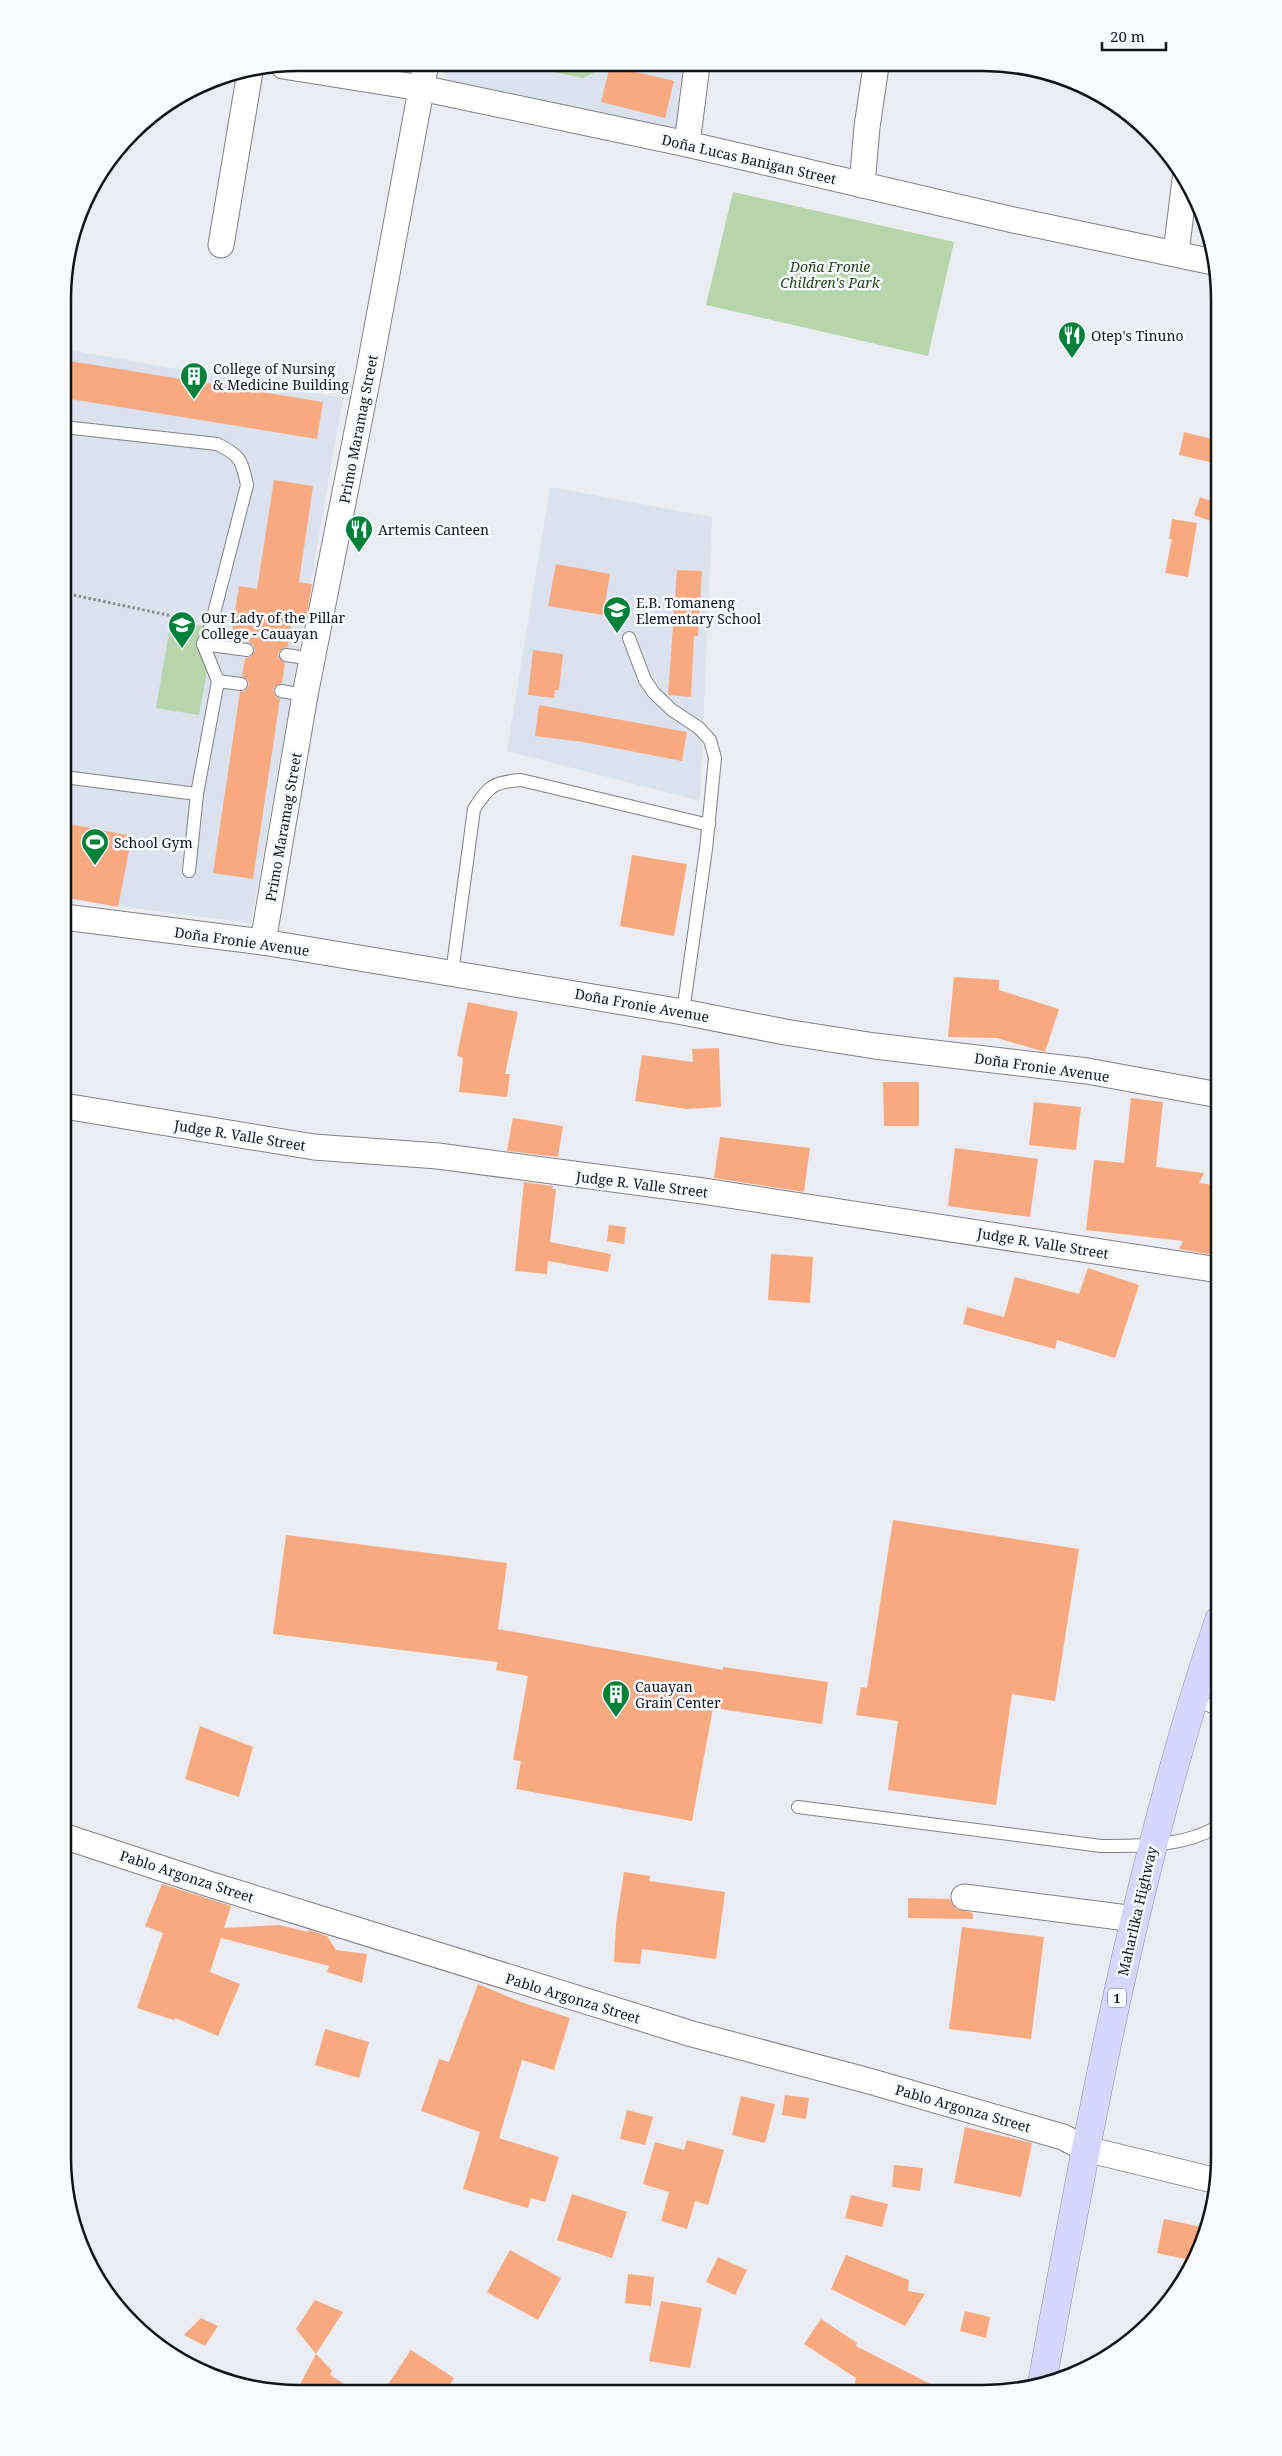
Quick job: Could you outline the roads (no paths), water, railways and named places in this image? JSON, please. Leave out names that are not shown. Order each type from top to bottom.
[{"type":"highway","name":"Maharlika Highway","points":[[1043,2377],[1100,2072],[1135,1919],[1152,1846],[1193,1698],[1211,1644]]},
{"type":"street","name":"Doña Lucas Banigan Street","points":[[314,71],[420,88],[687,144],[1018,221],[1207,261]]},
{"type":"street","name":"Primo Maramag Street","points":[[263,942],[293,693],[312,659],[369,371],[424,71]]},
{"type":"street","points":[[687,144],[696,71]]},
{"type":"street","points":[[862,184],[867,127],[875,71]]},
{"type":"street","points":[[221,245],[249,77]]},
{"type":"street","points":[[1176,253],[1184,193]]},
{"type":"street","name":"Doña Fronie Avenue","points":[[71,918],[263,942],[683,1012],[866,1045],[1087,1071],[1211,1094]]},
{"type":"street","name":"Judge R. Valle Street","points":[[71,1107],[314,1147],[438,1156],[703,1191],[1211,1269]]},
{"type":"street","name":"Pablo Argonza Street","points":[[71,1839],[527,1984],[692,2034],[869,2081],[1053,2134],[1086,2149],[1210,2179]]},
{"type":"street","points":[[964,1897],[1135,1919]]},
{"type":"lane","points":[[71,428],[217,444],[234,452],[243,464],[247,485],[211,624],[204,644],[218,681],[197,794],[189,871]]},
{"type":"lane","points":[[629,638],[646,680],[654,693],[678,714],[699,728],[710,740],[715,758],[709,825],[683,1012]]},
{"type":"lane","points":[[204,644],[246,650]]},
{"type":"lane","points":[[286,655],[312,659]]},
{"type":"lane","points":[[218,681],[241,684]]},
{"type":"lane","points":[[71,777],[197,794]]},
{"type":"lane","points":[[452,973],[474,809],[487,789],[499,782],[521,780],[709,825]]},
{"type":"lane","points":[[1193,1698],[1211,1706]]},
{"type":"lane","points":[[798,1807],[1101,1846],[1152,1846],[1192,1839],[1211,1830]]},
{"type":"place","name":"Otep's Tinuno","points":[[1072,359]]},
{"type":"place","name":"College of Nursing & Medicine Building","points":[[194,400]]},
{"type":"place","name":"Artemis Canteen","points":[[359,553]]},
{"type":"place","name":"E.B. Tomaneng Elementary School","points":[[617,634]]},
{"type":"place","name":"Our Lady of the Pillar College - Cauayan","points":[[182,649]]},
{"type":"place","name":"School Gym","points":[[95,866]]},
{"type":"place","name":"Cauayan Grain Center","points":[[616,1718]]},
{"type":"park label","name":"Doña Fronie Children's Park","points":[[830,274]]}]
